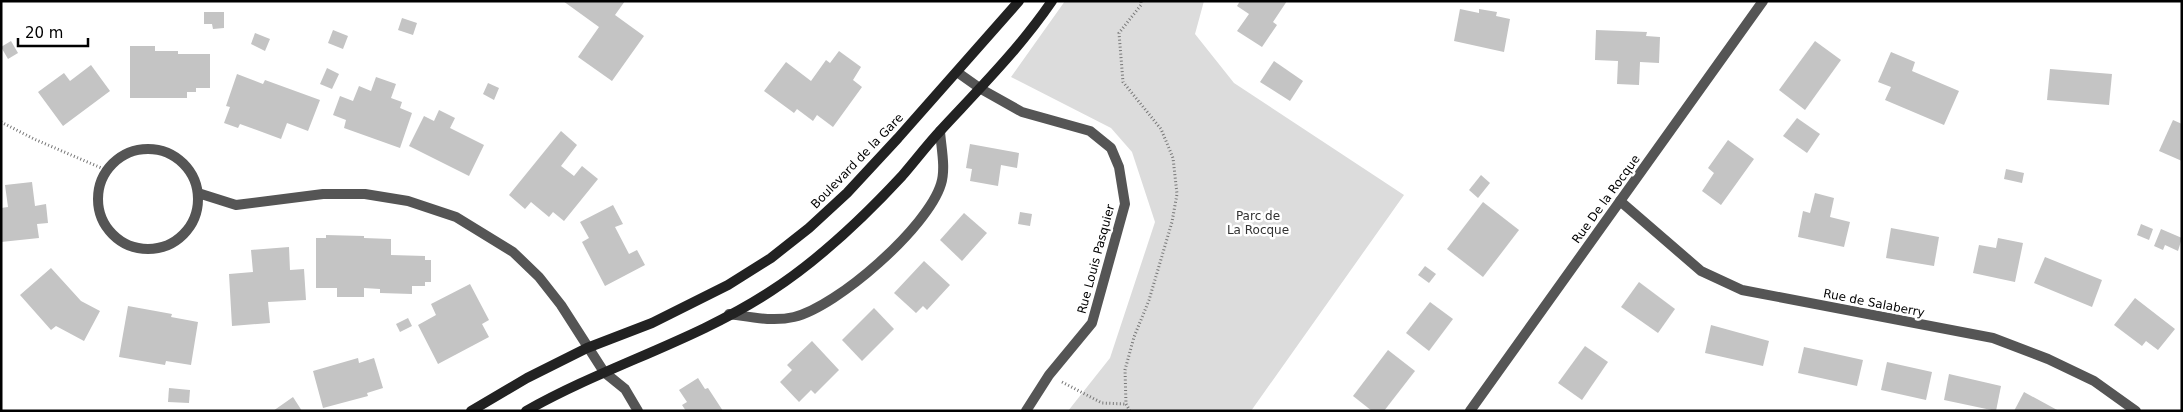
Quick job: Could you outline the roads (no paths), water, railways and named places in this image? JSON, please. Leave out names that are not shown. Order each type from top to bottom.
[{"type":"street","name":"Boulevard de la Gare","points":[[471,411],[528,378],[587,348],[652,323],[728,284],[771,258],[809,228],[847,193],[1019,1]]},
{"type":"street","points":[[526,411],[559,392],[667,345],[729,314],[771,291],[815,258],[863,216],[902,176],[940,131],[981,89],[1052,1]]},
{"type":"street","name":"Rue De la Rocque","points":[[1470,411],[1763,1]]},
{"type":"street","name":"Rue Louis Pasquier","points":[[957,72],[981,89],[1022,112],[1090,131],[1111,148],[1119,167],[1125,204],[1092,323],[1049,375],[1026,411]]},
{"type":"street","points":[[729,314],[770,320],[793,318],[809,312],[844,292],[915,228],[933,203],[942,183],[943,167],[940,131]]},
{"type":"street","points":[[146,148],[164,150],[183,162],[193,176],[198,193],[196,214],[188,230],[171,244],[154,249],[137,248],[124,244],[110,233],[102,221],[98,204],[98,189],[106,170],[123,155],[146,148]]},
{"type":"street","points":[[198,193],[236,205],[323,194],[365,194],[408,201],[456,218],[513,252],[540,277],[561,305],[604,372],[626,389],[638,411]]},
{"type":"street","name":"Rue de Salaberry","points":[[1620,201],[1701,272],[1742,290],[1993,338],[2048,359],[2094,382],[2136,411]]},
{"type":"park label","name":"Parc de La Rocque","points":[[1258,223]]}]
